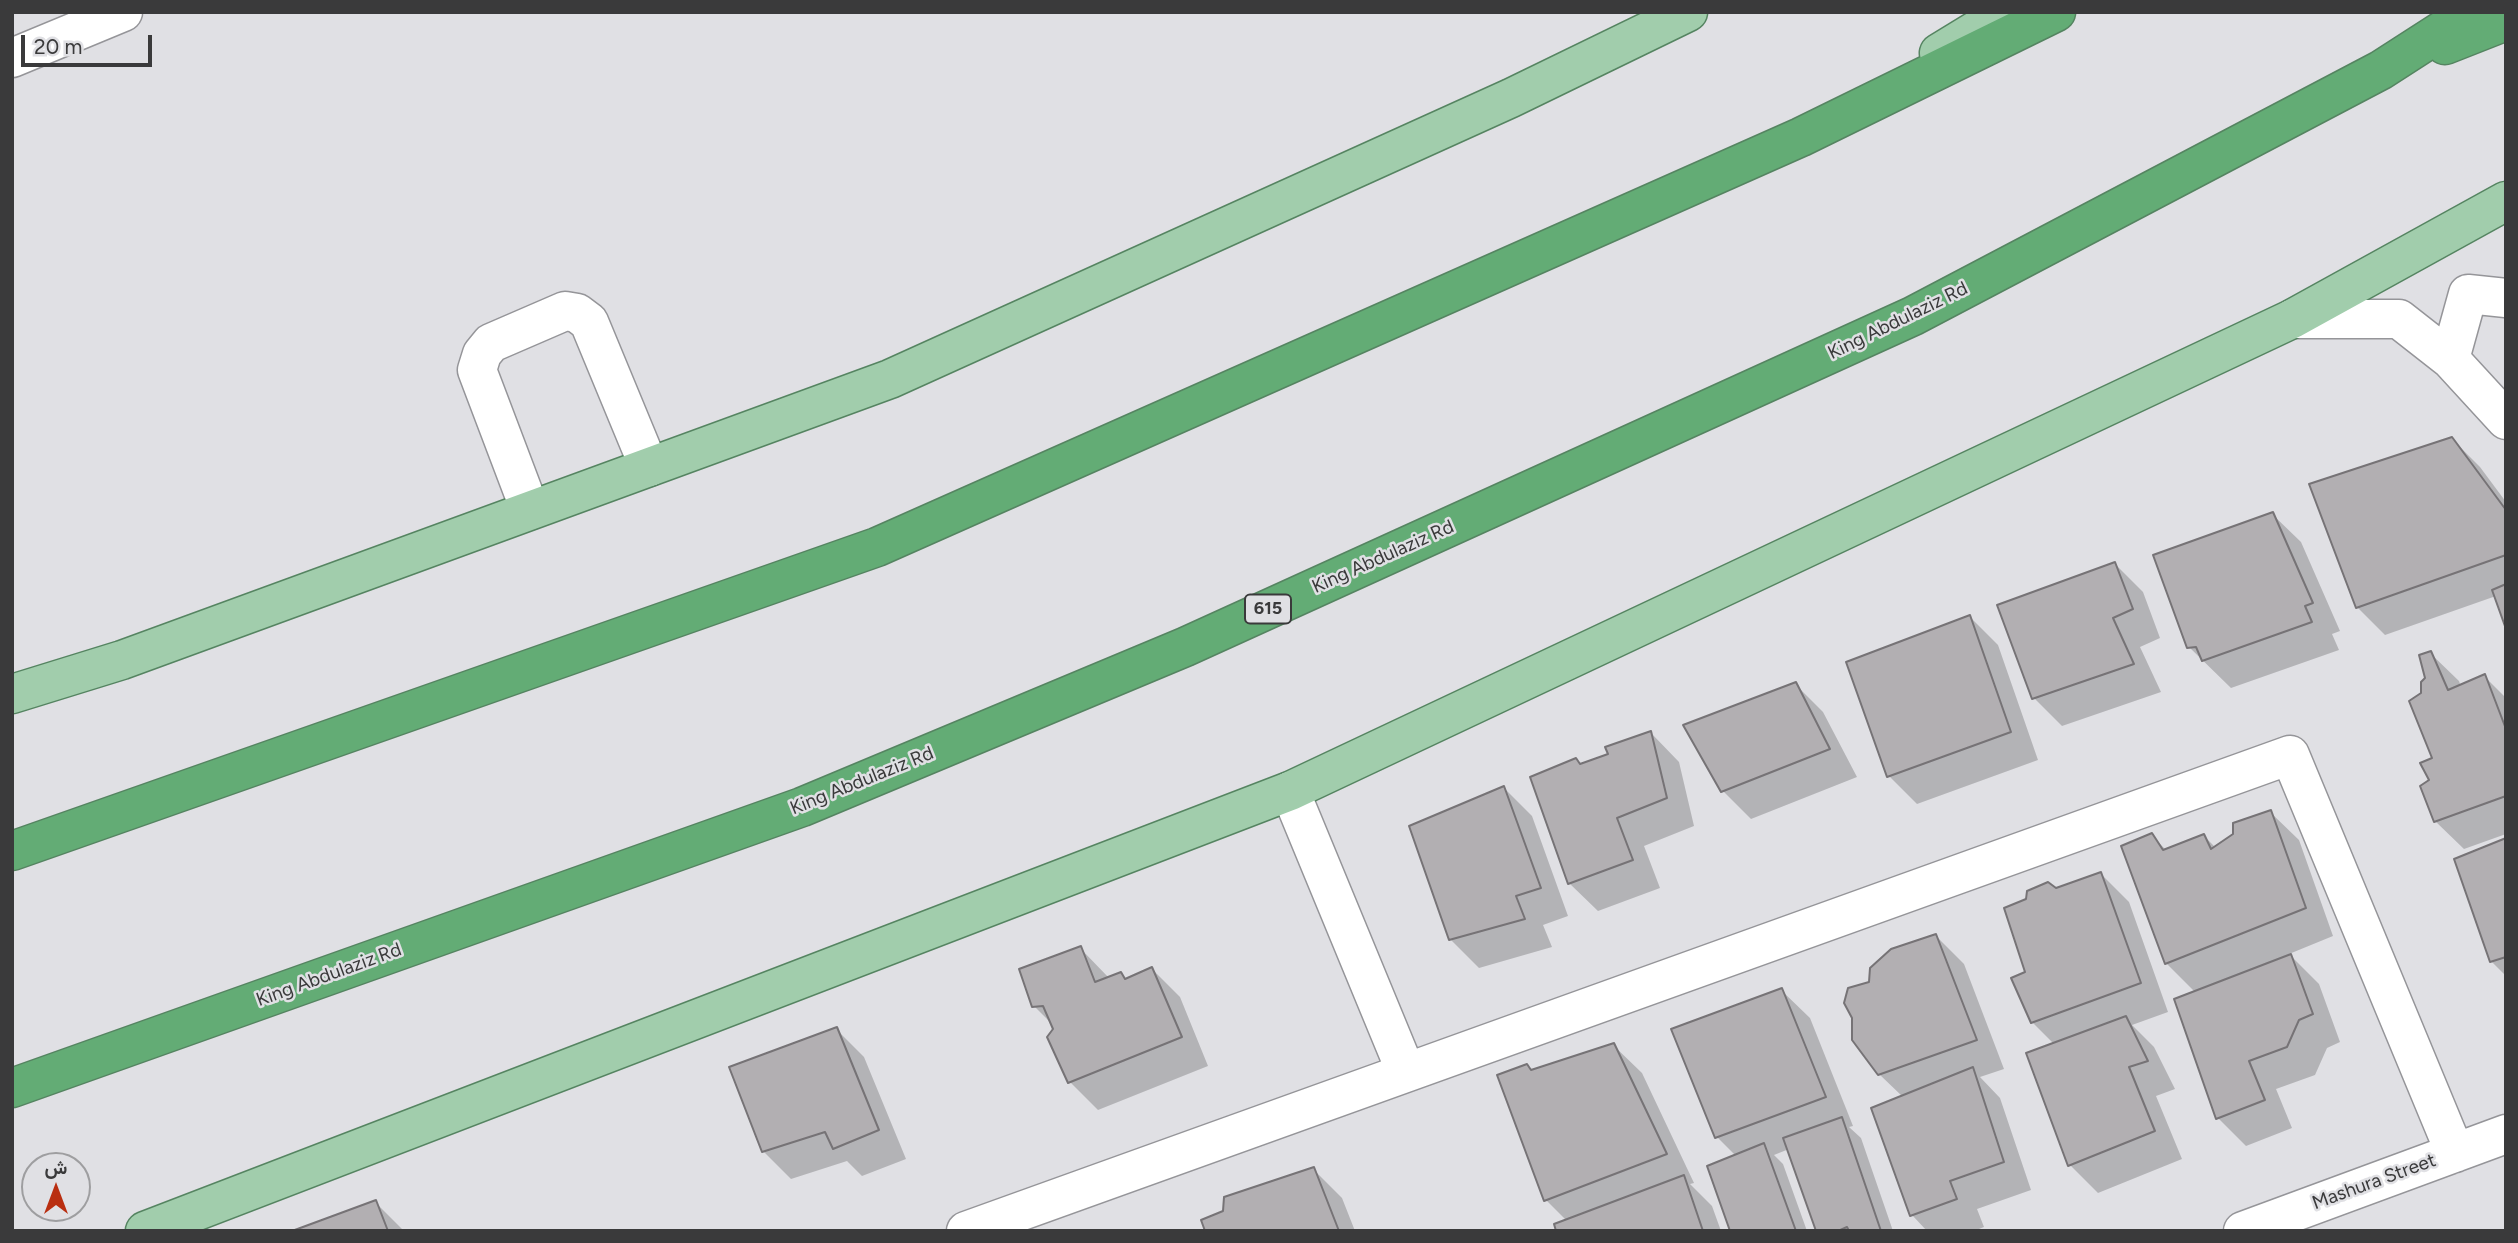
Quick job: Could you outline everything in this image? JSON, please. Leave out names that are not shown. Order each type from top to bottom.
[{"type":"highway","points":[[12,851],[877,547],[1801,137],[2056,12]]},
{"type":"highway","name":"King Abdulaziz Rd","points":[[12,1088],[802,807],[1185,647],[1913,316],[2381,69],[2471,12]]},
{"type":"highway","points":[[2381,69],[2506,21]]},
{"type":"main road","points":[[12,694],[122,660],[890,379],[1511,98],[1688,12]]},
{"type":"main road","points":[[1801,137],[2006,12]]},
{"type":"main road","points":[[145,1231],[1290,791],[2292,319],[2506,201]]},
{"type":"street","points":[[12,58],[123,12]]},
{"type":"street","points":[[2450,359],[2468,294],[2506,298]]},
{"type":"street","points":[[530,510],[477,370],[482,354],[491,344],[565,311],[577,313],[589,321],[649,467]]},
{"type":"street","points":[[2292,319],[2399,319],[2450,359],[2506,420]]},
{"type":"street","points":[[966,1231],[2290,755],[2455,1153]]},
{"type":"street","points":[[1290,791],[1406,1073]]},
{"type":"street","name":"Mashura Street","points":[[2243,1231],[2506,1134]]},
{"type":"building","points":[[2452,437],[2506,510],[2506,555],[2356,608],[2309,484]]},
{"type":"building","points":[[2273,512],[2313,603],[2305,606],[2312,622],[2202,661],[2196,647],[2187,648],[2153,555]]},
{"type":"building","points":[[2115,562],[2133,609],[2113,618],[2134,664],[2032,699],[1997,605]]},
{"type":"building","points":[[2506,584],[2506,629],[2492,590]]},
{"type":"building","points":[[1970,615],[2011,732],[1887,777],[1846,662]]},
{"type":"building","points":[[2431,651],[2448,690],[2485,674],[2506,729],[2506,796],[2434,822],[2420,786],[2429,780],[2420,763],[2432,758],[2409,701],[2421,693],[2421,682],[2425,678],[2419,655]]},
{"type":"building","points":[[1796,682],[1830,749],[1721,792],[1683,725]]},
{"type":"building","points":[[1651,731],[1667,798],[1617,818],[1633,860],[1568,884],[1530,777],[1576,758],[1580,764],[1608,754],[1605,747]]},
{"type":"building","points":[[1504,786],[1541,888],[1516,896],[1525,919],[1449,940],[1409,826]]},
{"type":"building","points":[[2271,810],[2306,908],[2165,964],[2121,846],[2152,833],[2163,850],[2204,834],[2211,849],[2233,834],[2233,823]]},
{"type":"building","points":[[2506,838],[2506,957],[2490,962],[2454,859]]},
{"type":"building","points":[[2101,872],[2141,983],[2031,1023],[2011,978],[2025,972],[2004,908],[2026,899],[2027,891],[2048,882],[2056,888]]},
{"type":"building","points":[[1936,934],[1977,1040],[1878,1075],[1852,1040],[1852,1018],[1844,1003],[1848,988],[1869,982],[1870,968],[1891,949]]},
{"type":"building","points":[[1081,946],[1095,982],[1121,972],[1125,979],[1152,967],[1182,1037],[1068,1083],[1047,1037],[1053,1029],[1043,1006],[1032,1007],[1019,969]]},
{"type":"building","points":[[2291,954],[2313,1014],[2299,1020],[2287,1047],[2249,1061],[2265,1100],[2216,1119],[2174,999]]},
{"type":"building","points":[[1782,988],[1826,1097],[1715,1138],[1671,1029]]},
{"type":"building","points":[[2126,1016],[2148,1061],[2129,1067],[2155,1131],[2068,1166],[2026,1053]]},
{"type":"building","points":[[837,1027],[879,1130],[833,1149],[825,1132],[762,1152],[729,1067]]},
{"type":"building","points":[[1614,1043],[1667,1154],[1544,1201],[1497,1075],[1527,1064],[1531,1070]]},
{"type":"building","points":[[1973,1067],[2004,1162],[1950,1181],[1957,1199],[1910,1216],[1871,1108]]},
{"type":"building","points":[[1842,1117],[1881,1231],[1849,1231],[1847,1227],[1838,1231],[1816,1231],[1783,1138]]},
{"type":"building","points":[[1764,1143],[1796,1231],[1730,1231],[1707,1166]]},
{"type":"building","points":[[1314,1167],[1339,1231],[1205,1231],[1201,1220],[1223,1211],[1224,1197]]},
{"type":"building","points":[[1684,1175],[1703,1231],[1556,1231],[1554,1224]]},
{"type":"building","points":[[376,1200],[388,1231],[292,1231]]}]
